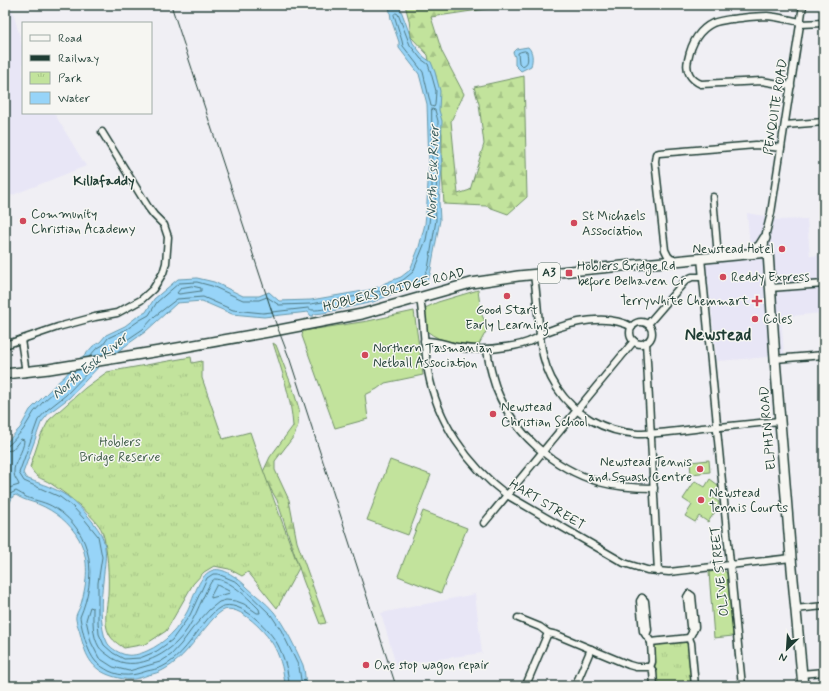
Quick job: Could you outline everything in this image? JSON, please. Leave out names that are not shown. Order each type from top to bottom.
[{"type":"highway","points":[[749,254],[760,246],[765,238]]},
{"type":"highway","name":"HOBLERS BRIDGE ROAD","points":[[5,374],[26,373],[172,349],[362,314],[477,282],[534,274],[766,252]]},
{"type":"highway","name":"ELPHIN ROAD","points":[[766,252],[771,279],[770,288],[775,359],[802,686]]},
{"type":"street","name":"PENQUITE ROAD","points":[[766,252],[803,5]]},
{"type":"street","points":[[791,86],[762,82],[701,84],[692,79],[688,71],[687,63],[690,48],[706,27],[713,23],[767,16],[800,23],[824,23]]},
{"type":"street","points":[[784,125],[824,122]]},
{"type":"street","points":[[5,345],[58,327],[117,313],[141,300],[153,289],[163,273],[168,252],[168,237],[164,224],[148,207],[102,132]]},
{"type":"street","points":[[673,261],[665,250],[655,161],[656,154],[752,145],[781,148]]},
{"type":"street","points":[[713,198],[718,257]]},
{"type":"street","name":"PENQUITE ROAD","points":[[766,252],[765,238],[771,213]]},
{"type":"street","name":"OLIVE STREET","points":[[701,258],[742,686]]},
{"type":"street","points":[[534,274],[540,335],[544,357],[551,379],[567,401],[577,411],[593,421],[610,429],[630,433],[651,433],[780,421]]},
{"type":"street","points":[[648,324],[686,280],[692,277],[703,277]]},
{"type":"street","points":[[770,288],[824,284]]},
{"type":"street","name":"HART STREET","points":[[420,298],[429,377],[445,422],[465,455],[492,484],[507,495],[624,563],[637,568],[658,572],[669,572],[791,558]]},
{"type":"street","points":[[424,341],[432,340],[456,347],[487,350],[513,346],[564,326],[590,321],[620,322],[632,327]]},
{"type":"street","points":[[637,322],[645,322],[652,330],[651,338],[640,344],[634,341],[630,333],[632,327],[637,322]]},
{"type":"street","points":[[21,340],[26,373]]},
{"type":"street","points":[[484,523],[634,341]]},
{"type":"street","points":[[646,342],[658,572]]},
{"type":"street","points":[[487,350],[496,388],[503,403],[521,431],[542,452],[561,466],[600,482],[626,487],[654,488]]},
{"type":"street","points":[[775,359],[824,355]]},
{"type":"street","points":[[693,631],[690,626],[687,597],[689,594],[692,596],[695,627],[693,631],[689,638],[691,643],[695,686]]},
{"type":"street","points":[[646,635],[648,630],[646,601],[642,598],[640,601],[643,631],[651,642],[652,660],[650,667],[653,671],[654,686]]},
{"type":"street","points":[[795,609],[824,606]]},
{"type":"street","points":[[518,618],[540,627],[548,633],[557,635],[636,667],[650,667]]},
{"type":"street","points":[[526,685],[548,633]]},
{"type":"street","points":[[651,642],[689,638]]},
{"type":"street","points":[[578,682],[591,649]]},
{"type":"street","points":[[801,674],[824,672]]},
{"type":"shaded area","points":[[5,5],[11,5],[22,44],[22,114],[55,114],[86,166],[5,198]]},
{"type":"shaded area","points":[[747,213],[777,220],[807,219],[810,256],[824,255],[824,281],[820,281],[821,313],[781,317],[784,354],[769,357],[717,361],[706,262],[751,258]]},
{"type":"shaded area","points":[[475,594],[482,653],[396,665],[381,613]]},
{"type":"green space","points":[[405,5],[499,5],[499,7],[431,17],[442,52],[464,94],[451,121],[458,194],[470,190],[484,144],[479,104],[474,87],[524,76],[527,197],[508,214],[486,206],[444,204],[442,134],[428,55],[411,37]]},
{"type":"green space","name":"Northern Tasmanian Netball Association","points":[[478,290],[481,313],[488,328],[478,346],[445,341],[427,331],[425,308],[438,302]]},
{"type":"green space","name":"Northern Tasmanian Netball Association","points":[[414,311],[423,375],[385,383],[365,395],[368,419],[335,428],[302,336],[303,331],[368,321]]},
{"type":"green space","points":[[273,343],[276,345],[299,409],[298,425],[294,436],[275,461],[275,470],[289,500],[297,542],[326,623],[320,624],[303,580],[277,500],[262,474],[270,457],[293,426],[288,394]]},
{"type":"green space","name":"Hoblers Bridge Reserve","points":[[191,357],[192,363],[202,361],[202,378],[223,439],[250,432],[299,568],[277,608],[248,572],[242,576],[229,569],[214,566],[204,572],[193,584],[166,631],[146,644],[124,648],[112,638],[106,625],[108,571],[106,545],[102,531],[94,519],[80,506],[53,485],[38,477],[30,467],[40,437],[49,420],[85,388],[107,372]]},
{"type":"green space","points":[[390,460],[431,475],[408,535],[367,520]]},
{"type":"green space","points":[[709,460],[710,472],[691,474],[690,462]]},
{"type":"green space","name":"Newstead Tennis Courts","points":[[710,479],[718,485],[718,488],[712,497],[719,502],[719,506],[708,522],[699,516],[695,522],[685,516],[692,505],[683,499],[695,481],[705,487]]},
{"type":"green space","points":[[423,511],[467,528],[441,593],[398,576]]},
{"type":"green space","points":[[723,570],[727,573],[733,636],[714,638],[709,572]]},
{"type":"green space","points":[[686,640],[689,642],[693,686],[656,686],[652,668],[653,644]]},
{"type":"water","name":"North Esk River","points":[[389,5],[399,5],[413,43],[424,57],[431,62],[440,91],[439,110],[442,121],[442,168],[439,202],[440,220],[431,272],[426,282],[424,284],[417,284],[373,302],[314,314],[313,316],[311,316],[308,312],[264,317],[232,314],[202,301],[177,303],[145,332],[104,361],[69,398],[49,413],[41,423],[23,473],[26,478],[53,488],[67,496],[84,511],[101,534],[105,546],[101,612],[102,621],[104,636],[108,644],[114,649],[126,655],[132,655],[147,651],[160,644],[175,630],[183,618],[199,583],[206,574],[211,571],[220,570],[230,574],[240,581],[274,612],[294,645],[303,665],[306,686],[285,686],[281,662],[272,642],[252,621],[244,615],[229,609],[222,611],[216,616],[183,655],[163,670],[134,679],[123,679],[102,672],[96,668],[88,657],[76,620],[76,616],[81,606],[86,580],[85,555],[79,539],[67,523],[56,514],[38,504],[16,495],[13,496],[5,512],[5,444],[20,428],[30,410],[65,376],[80,358],[93,346],[100,342],[106,335],[125,326],[146,312],[154,299],[178,279],[197,278],[214,282],[243,296],[259,296],[269,292],[279,301],[311,300],[369,290],[401,277],[410,270],[419,247],[425,224],[429,164],[427,104],[419,74],[399,48],[399,42],[391,19]]},
{"type":"water","points":[[528,47],[532,56],[531,66],[521,71],[515,65],[515,57],[513,52],[516,49]]},
{"type":"railway","points":[[171,5],[275,321],[290,360],[396,686]]},
{"type":"place","name":"Community Christian Academy","points":[[23,221]]},
{"type":"place","name":"St Michaels Association","points":[[574,223]]},
{"type":"place","name":"Newstead Hotel","points":[[782,249]]},
{"type":"place","name":"Hoblers Bridge Rd before Belhaven Cr","points":[[569,273]]},
{"type":"place","name":"Reddy Express","points":[[723,277]]},
{"type":"place","name":"Good Start Early Learning","points":[[507,296]]},
{"type":"place","name":"TerryWhite Chemmart","points":[[757,301]]},
{"type":"place","name":"Coles","points":[[755,319]]},
{"type":"place","name":"Northern Tasmanian Netball Association","points":[[365,355]]},
{"type":"place","name":"Newstead Christian School","points":[[493,414]]},
{"type":"place","name":"Newstead Tennis and Squash Centre","points":[[700,469]]},
{"type":"place","name":"Newstead Tennis Courts","points":[[701,500]]},
{"type":"place","name":"One stop wagon repair","points":[[366,665]]},
{"type":"district","name":"Killafaddy","points":[[104,181]]},
{"type":"district","name":"Newstead","points":[[718,335]]}]
